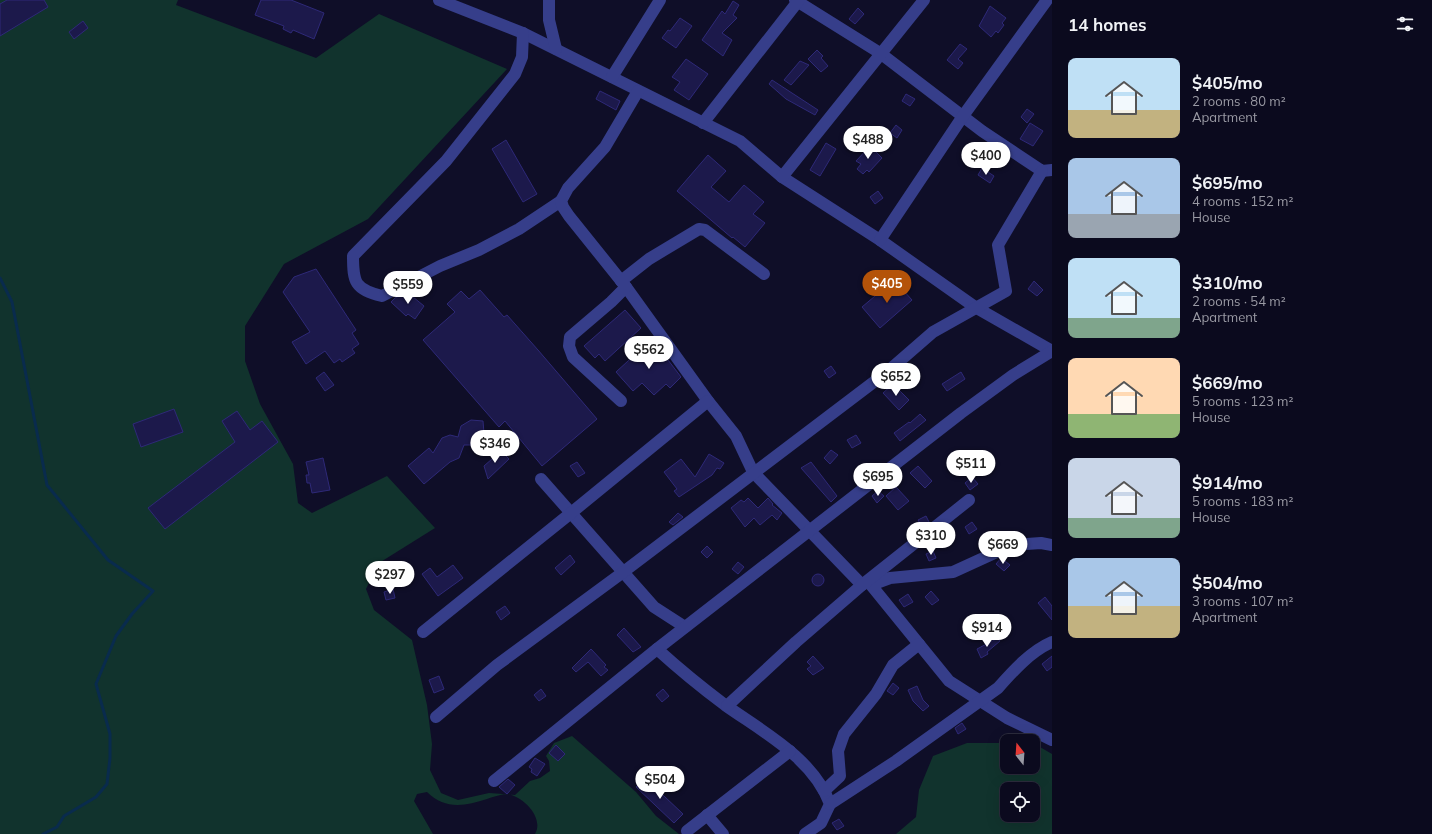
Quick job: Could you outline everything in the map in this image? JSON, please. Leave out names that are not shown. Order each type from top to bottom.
[{"type":"street","points":[[439,0],[523,33],[740,141],[782,177],[880,240],[975,307],[1052,351],[961,413],[558,727],[494,781]]},
{"type":"street","points":[[549,0],[549,20],[556,49]]},
{"type":"street","points":[[612,77],[660,0]]},
{"type":"street","points":[[782,177],[924,0]]},
{"type":"street","points":[[880,240],[962,116],[1047,0]]},
{"type":"street","points":[[436,717],[497,665],[622,573],[753,472],[881,377],[932,332],[1006,291],[998,245],[1047,170],[962,116],[880,53],[797,1],[703,123]]},
{"type":"street","points":[[523,33],[522,57],[515,74],[446,161],[353,256],[353,277],[356,283],[366,292],[382,296],[440,266],[479,250],[519,229],[562,201],[568,188],[605,147],[638,91]]},
{"type":"street","points":[[562,201],[563,207],[569,216],[624,284],[708,401],[736,436],[753,472],[862,585]]},
{"type":"street","points":[[620,401],[573,357],[569,346],[570,337],[611,302],[624,284],[649,259],[699,229],[705,230],[764,274]]},
{"type":"street","points":[[423,632],[708,401]]},
{"type":"street","points":[[542,479],[622,573],[654,607],[685,627]]},
{"type":"street","points":[[727,706],[796,642],[862,585],[969,500]]},
{"type":"street","points":[[1052,545],[1041,542],[1012,545],[953,572],[890,578],[872,585],[949,681],[979,702],[1007,718],[1052,740]]},
{"type":"street","points":[[805,834],[821,823],[830,804],[896,761],[979,702],[998,688],[1009,675],[1038,649],[1052,642]]},
{"type":"street","points":[[824,791],[840,776],[838,752],[844,734],[876,694],[893,665],[919,644]]},
{"type":"street","points":[[657,649],[689,678],[790,751],[811,773],[824,791],[830,804]]},
{"type":"street","points":[[688,831],[790,751]]},
{"type":"street","points":[[707,816],[723,834]]},
{"type":"green space","points":[[0,0],[178,0],[176,5],[316,58],[379,14],[507,69],[368,219],[284,264],[245,326],[245,361],[260,404],[293,464],[298,503],[312,513],[387,476],[435,528],[379,563],[366,589],[374,610],[412,640],[427,705],[432,744],[430,770],[441,793],[458,800],[489,793],[504,794],[463,805],[456,805],[441,802],[427,792],[417,794],[414,801],[433,834],[0,834]]},
{"type":"green space","points":[[572,736],[636,792],[656,816],[679,834],[535,834],[537,821],[530,808],[518,798],[508,794],[515,795],[530,781],[540,778],[550,771],[549,761],[546,756],[554,743]]},
{"type":"green space","points":[[967,743],[1000,743],[1000,774],[1040,774],[1040,747],[1052,754],[1052,834],[896,834],[916,817],[919,790],[933,756]]},
{"type":"building","points":[[7,0],[44,0],[48,7],[0,36],[0,4]]},
{"type":"building","points":[[261,0],[291,0],[324,13],[314,39],[293,30],[291,33],[283,29],[284,26],[255,15]]},
{"type":"building","points":[[733,1],[739,5],[733,15],[737,18],[722,33],[732,40],[723,56],[702,40],[722,11],[725,14]]},
{"type":"building","points":[[990,6],[1006,18],[1002,23],[1004,25],[998,33],[996,31],[991,37],[979,26]]},
{"type":"building","points":[[858,8],[864,14],[855,24],[849,19]]},
{"type":"building","points":[[680,18],[692,26],[676,48],[662,38],[668,30],[670,31]]},
{"type":"building","points":[[83,21],[88,28],[74,39],[69,32]]},
{"type":"building","points":[[960,44],[967,49],[958,59],[963,63],[958,69],[947,60]]},
{"type":"building","points":[[817,50],[823,56],[821,58],[828,66],[821,72],[808,59]]},
{"type":"building","points":[[686,59],[708,74],[689,100],[674,90],[680,82],[672,77]]},
{"type":"building","points":[[800,61],[809,65],[791,85],[784,80]]},
{"type":"building","points":[[772,80],[818,110],[815,115],[786,99],[769,84]]},
{"type":"building","points":[[600,91],[620,101],[616,110],[596,99]]},
{"type":"building","points":[[906,94],[915,99],[910,106],[902,101]]},
{"type":"building","points":[[1027,109],[1034,114],[1027,123],[1021,117]]},
{"type":"building","points":[[1030,123],[1043,131],[1033,146],[1020,139]]},
{"type":"building","points":[[896,125],[902,130],[897,138],[890,133]]},
{"type":"building","points":[[506,140],[537,194],[523,202],[492,149]]},
{"type":"building","points":[[826,143],[836,149],[820,176],[810,170]]},
{"type":"building","points":[[870,146],[882,158],[869,172],[867,170],[863,174],[857,169],[861,164],[856,161]]},
{"type":"building","points":[[708,155],[726,171],[711,187],[729,202],[744,185],[764,202],[753,214],[765,223],[745,247],[733,237],[732,238],[677,191]]},
{"type":"building","points":[[982,168],[994,176],[990,183],[978,175]]},
{"type":"building","points":[[878,191],[883,198],[875,204],[870,197]]},
{"type":"building","points":[[316,269],[356,330],[352,333],[359,344],[352,349],[355,353],[342,362],[340,359],[334,363],[325,351],[306,364],[292,342],[310,332],[283,292],[294,277]]},
{"type":"building","points":[[894,280],[912,300],[880,328],[862,307]]},
{"type":"building","points":[[1034,281],[1043,290],[1037,296],[1028,289]]},
{"type":"building","points":[[480,290],[504,317],[507,315],[597,419],[542,466],[505,421],[499,427],[423,340],[455,312],[447,304],[461,291],[469,299]]},
{"type":"building","points":[[407,292],[424,306],[415,319],[408,314],[406,316],[391,302],[395,298]]},
{"type":"building","points":[[625,310],[641,328],[605,361],[599,354],[595,358],[584,346]]},
{"type":"building","points":[[652,339],[681,377],[670,388],[666,384],[654,395],[642,383],[633,391],[616,372]]},
{"type":"building","points":[[831,366],[836,373],[829,378],[824,371]]},
{"type":"building","points":[[324,372],[334,385],[325,391],[316,378]]},
{"type":"building","points":[[961,372],[965,379],[947,391],[942,384]]},
{"type":"building","points":[[893,384],[909,400],[899,410],[883,393]]},
{"type":"building","points":[[174,409],[183,432],[141,447],[133,424]]},
{"type":"building","points":[[237,411],[250,430],[262,421],[278,442],[165,529],[148,508],[235,442],[222,421]]},
{"type":"building","points":[[920,414],[926,420],[900,441],[894,433],[909,422],[910,423]]},
{"type":"building","points":[[471,420],[483,421],[484,433],[481,441],[474,445],[464,445],[459,458],[450,462],[424,484],[408,466],[429,448],[433,453],[442,438],[450,435],[458,437],[461,426]]},
{"type":"building","points":[[856,435],[861,443],[852,448],[847,440]]},
{"type":"building","points":[[831,450],[838,455],[830,464],[824,458]]},
{"type":"building","points":[[501,451],[509,459],[488,479],[484,466]]},
{"type":"building","points":[[709,454],[724,463],[720,469],[717,468],[712,475],[679,497],[674,491],[677,489],[664,472],[681,459],[695,477]]},
{"type":"building","points":[[323,458],[330,490],[312,493],[310,483],[307,483],[306,475],[309,475],[306,462]]},
{"type":"building","points":[[577,462],[585,473],[578,477],[570,466]]},
{"type":"building","points":[[811,462],[837,496],[831,502],[801,468]]},
{"type":"building","points":[[918,466],[932,481],[925,488],[910,473]]},
{"type":"building","points":[[972,477],[978,484],[970,490],[965,483]]},
{"type":"building","points":[[896,487],[909,501],[898,510],[886,496]]},
{"type":"building","points":[[878,491],[884,496],[877,503],[872,496]]},
{"type":"building","points":[[748,498],[758,508],[768,498],[773,504],[772,505],[782,513],[777,520],[772,515],[760,525],[754,518],[745,527],[731,508],[741,500],[744,502]]},
{"type":"building","points":[[678,513],[683,517],[673,525],[669,522]]},
{"type":"building","points":[[926,516],[929,522],[922,527],[918,520]]},
{"type":"building","points":[[972,522],[977,529],[969,534],[965,527]]},
{"type":"building","points":[[707,546],[713,552],[707,558],[701,552]]},
{"type":"building","points":[[933,551],[936,558],[929,561],[926,554]]},
{"type":"building","points":[[570,555],[575,562],[561,575],[555,568]]},
{"type":"building","points":[[1001,558],[1010,565],[1004,571],[996,564]]},
{"type":"building","points":[[738,562],[744,567],[738,574],[732,569]]},
{"type":"building","points":[[453,565],[463,578],[438,596],[422,574],[430,568],[437,577]]},
{"type":"building","points":[[818,574],[822,576],[824,580],[822,584],[818,586],[814,584],[812,580],[814,576]]},
{"type":"building","points":[[393,589],[395,598],[386,600],[384,592]]},
{"type":"building","points":[[931,591],[939,600],[932,605],[925,597]]},
{"type":"building","points":[[908,594],[913,602],[904,607],[899,600]]},
{"type":"building","points":[[1045,597],[1052,606],[1052,620],[1038,603]]},
{"type":"building","points":[[505,606],[510,613],[501,620],[496,612]]},
{"type":"building","points":[[624,628],[641,647],[633,652],[617,635]]},
{"type":"building","points":[[998,638],[1000,641],[987,652],[988,654],[981,658],[977,649]]},
{"type":"building","points":[[591,649],[606,665],[604,667],[608,670],[601,676],[588,662],[576,672],[572,668]]},
{"type":"building","points":[[813,656],[824,668],[813,675],[807,669],[811,666],[807,662]]},
{"type":"building","points":[[1052,656],[1052,667],[1047,671],[1042,664]]},
{"type":"building","points":[[439,676],[444,689],[434,693],[429,680]]},
{"type":"building","points":[[893,683],[899,688],[893,695],[887,691]]},
{"type":"building","points":[[917,686],[923,700],[929,706],[923,711],[913,701],[908,690]]},
{"type":"building","points":[[541,689],[546,696],[539,701],[534,695]]},
{"type":"building","points":[[663,689],[669,696],[662,702],[656,695]]},
{"type":"building","points":[[962,723],[966,729],[958,734],[955,728]]},
{"type":"building","points":[[556,745],[565,754],[558,761],[549,753]]},
{"type":"building","points":[[535,758],[545,764],[537,776],[531,772],[532,769],[529,767]]},
{"type":"building","points":[[645,778],[683,814],[674,823],[636,787]]},
{"type":"building","points":[[508,779],[515,785],[507,794],[499,787]]},
{"type":"building","points":[[839,819],[844,826],[837,830],[832,823]]},
{"type":"waterway","points":[[0,278],[12,302],[47,485],[108,560],[153,591],[132,614],[116,636],[96,684],[110,734],[110,758],[107,784],[96,797],[64,816],[57,827],[43,834]]}]
